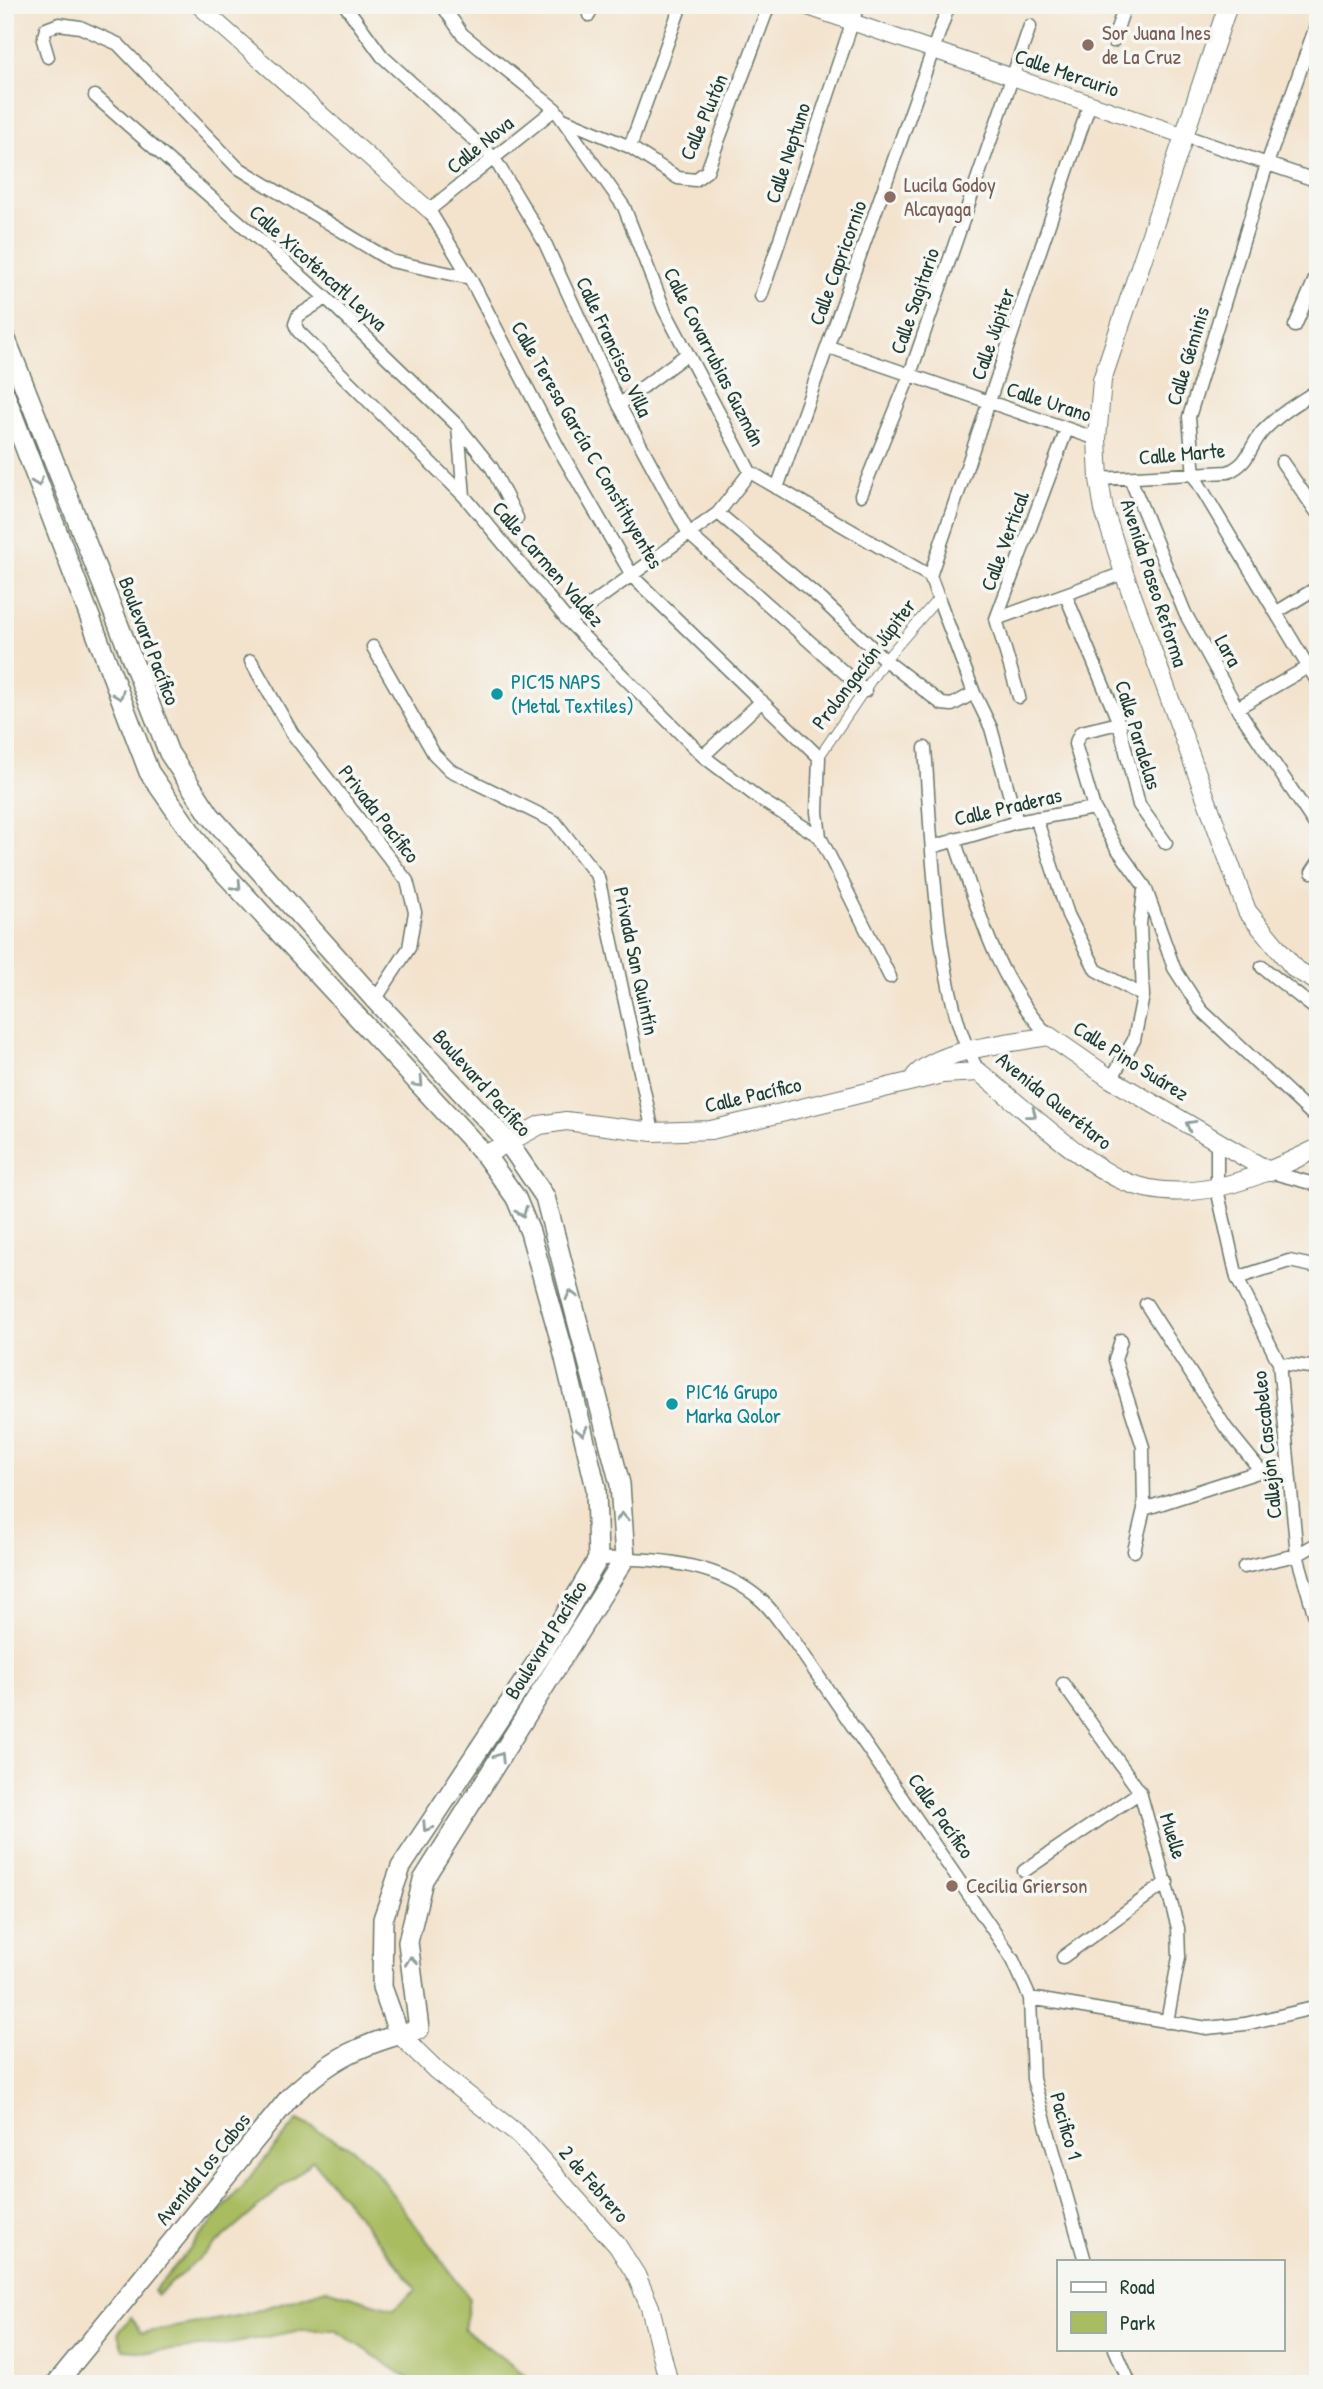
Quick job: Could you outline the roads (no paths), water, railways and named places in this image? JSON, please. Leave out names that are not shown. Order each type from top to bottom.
[{"type":"main road","name":"Avenida Paseo Reforma","points":[[1228,5],[1182,135],[1102,380],[1097,439],[1099,479],[1104,510],[1124,573],[1247,911],[1294,969],[1318,982]]},
{"type":"main road","name":"Boulevard Pacífico","points":[[5,337],[9,357],[169,754],[210,815],[376,1000],[508,1141],[545,1197],[620,1484],[625,1558],[423,1880],[408,1942],[419,2029]]},
{"type":"main road","name":"Boulevard Pacífico","points":[[5,395],[149,772],[204,851],[485,1154],[516,1198],[530,1232],[562,1346],[596,1488],[598,1559],[544,1651],[401,1867],[383,1919],[382,1987],[399,2034]]},
{"type":"main road","name":"Calle Pacífico","points":[[911,1080],[922,1068],[967,1052],[1049,1036]]},
{"type":"main road","name":"Calle Pino Suárez","points":[[1049,1036],[1111,1080],[1270,1172]]},
{"type":"main road","name":"Calle Pacífico","points":[[485,1154],[540,1125],[566,1121],[653,1132],[710,1130],[911,1080],[942,1074],[979,1072]]},
{"type":"main road","name":"Avenida Querétaro","points":[[979,1072],[1094,1163],[1120,1179],[1149,1188],[1217,1189],[1270,1172],[1318,1148]]},
{"type":"main road","name":"Avenida Los Cabos","points":[[56,2384],[289,2097],[321,2068],[339,2057],[419,2029]]},
{"type":"main road","points":[[419,2029],[423,2056]]},
{"type":"main road","name":"2 de Febrero","points":[[399,2034],[463,2093],[521,2137],[617,2245],[636,2275],[650,2306],[669,2384]]},
{"type":"street","name":"Calle Teresa García C Constituyentes","points":[[198,5],[429,210],[470,278],[558,447],[633,577],[819,757]]},
{"type":"street","name":"Calle Francisco Villa","points":[[345,5],[382,56],[494,158],[545,243],[618,405],[689,534],[865,691]]},
{"type":"street","points":[[442,5],[462,34],[558,114]]},
{"type":"street","points":[[630,147],[681,5]]},
{"type":"street","name":"Calle Plutón","points":[[558,114],[630,147],[678,178],[695,180],[707,171],[769,5]]},
{"type":"street","name":"Calle Mercurio","points":[[802,5],[1318,181]]},
{"type":"street","name":"Calle Neptuno","points":[[761,296],[858,5]]},
{"type":"street","name":"Calle Capricornio","points":[[777,488],[949,5]]},
{"type":"street","points":[[1113,41],[1125,5]]},
{"type":"street","name":"Calle Géminis","points":[[1318,20],[1267,164],[1189,417],[1194,476],[1318,683]]},
{"type":"street","points":[[48,57],[43,40],[46,29],[59,24],[80,27],[118,44],[237,167],[391,261],[470,278]]},
{"type":"street","name":"Calle Sagitario","points":[[861,495],[909,377],[1030,26]]},
{"type":"street","name":"Calle Xicoténcatl Leyva","points":[[95,96],[326,298],[458,426],[492,468],[517,518]]},
{"type":"street","name":"Calle Júpiter","points":[[930,576],[1090,103]]},
{"type":"street","name":"Calle Nova","points":[[429,210],[494,158],[558,114]]},
{"type":"street","name":"Calle Covarrubias Guzmán","points":[[558,114],[624,207],[664,309],[750,471],[930,576]]},
{"type":"street","points":[[1295,326],[1318,272]]},
{"type":"street","name":"Calle Carmen Valdez","points":[[326,298],[298,316],[295,324],[298,331],[464,496],[568,621],[703,756],[761,800],[820,837]]},
{"type":"street","name":"Calle Urano","points":[[829,347],[909,377],[1097,439]]},
{"type":"street","points":[[618,405],[687,354]]},
{"type":"street","name":"Calle Marte","points":[[1099,479],[1194,476],[1228,472],[1242,466],[1262,432],[1284,412],[1318,390]]},
{"type":"street","points":[[458,426],[464,496]]},
{"type":"street","name":"Calle Vertical","points":[[996,619],[1067,429]]},
{"type":"street","points":[[1282,462],[1313,497],[1318,514]]},
{"type":"street","points":[[568,621],[633,577],[718,513],[750,471]]},
{"type":"street","name":"Lara","points":[[1130,478],[1185,613],[1237,708],[1318,829]]},
{"type":"street","points":[[718,513],[822,600],[885,660],[942,704],[952,705],[974,693]]},
{"type":"street","name":"Calle Vertical","points":[[996,619],[1124,573]]},
{"type":"street","points":[[930,576],[940,596],[974,693],[991,728],[1017,822]]},
{"type":"street","points":[[1277,612],[1318,587]]},
{"type":"street","name":"Prolongación Júpiter","points":[[819,757],[885,660],[940,596]]},
{"type":"street","name":"Calle Paralelas","points":[[1066,596],[1119,723],[1139,805],[1166,842]]},
{"type":"street","points":[[996,619],[1019,697]]},
{"type":"street","name":"Privada San Quintín","points":[[373,647],[434,754],[450,770],[555,822],[598,877],[653,1132]]},
{"type":"street","name":"Privada Pacífico","points":[[251,661],[292,733],[407,881],[415,912],[409,948],[376,1000]]},
{"type":"street","points":[[1237,708],[1308,667]]},
{"type":"street","points":[[703,756],[762,701]]},
{"type":"street","points":[[1119,723],[1081,732],[1076,738],[1094,808],[1116,847],[1145,887],[1174,968],[1201,1010],[1318,1120]]},
{"type":"street","name":"Avenida Querétaro","points":[[925,748],[941,933],[956,1017],[967,1052],[979,1072]]},
{"type":"street","points":[[819,757],[817,812],[820,837],[890,977]]},
{"type":"street","name":"Calle Praderas","points":[[932,847],[1017,822],[1094,808]]},
{"type":"street","points":[[1036,818],[1068,915],[1097,970],[1143,996]]},
{"type":"street","name":"Calle Pino Suárez","points":[[954,839],[993,954],[1028,1013],[1049,1036]]},
{"type":"street","points":[[1111,1080],[1134,1040],[1143,996],[1140,924],[1145,887]]},
{"type":"street","points":[[1262,967],[1318,1011]]},
{"type":"street","name":"Callejón Cascabeleo","points":[[1217,1141],[1217,1189],[1237,1278],[1279,1363],[1297,1555],[1318,1627]]},
{"type":"street","points":[[1270,1172],[1318,1185]]},
{"type":"street","points":[[1237,1278],[1289,1262],[1318,1267]]},
{"type":"street","points":[[1146,1304],[1226,1429],[1261,1471]]},
{"type":"street","points":[[1121,1340],[1115,1360],[1143,1447],[1144,1509],[1134,1551]]},
{"type":"street","points":[[1279,1363],[1318,1368]]},
{"type":"street","points":[[1144,1509],[1261,1471],[1289,1468]]},
{"type":"street","points":[[1244,1567],[1297,1555],[1318,1543]]},
{"type":"street","name":"Calle Pacífico","points":[[598,1559],[625,1558],[687,1565],[745,1588],[769,1608],[995,1933],[1017,1969],[1030,1998]]},
{"type":"street","name":"Muelle","points":[[1063,1684],[1140,1793],[1178,1927],[1179,1957],[1167,2022]]},
{"type":"street","points":[[1024,1871],[1140,1793]]},
{"type":"street","points":[[1063,1957],[1167,1882]]},
{"type":"street","points":[[1030,1998],[1207,2028],[1245,2024],[1318,2007]]},
{"type":"street","name":"Pacifico 1","points":[[1030,1998],[1033,2078],[1085,2260]]},
{"type":"street","points":[[1115,2350],[1130,2384]]},
{"type":"place","name":"Sor Juana Ines de La Cruz","points":[[1088,45]]},
{"type":"place","name":"Lucila Godoy Alcayaga","points":[[890,197]]},
{"type":"place","name":"PIC15 NAPS (Metal Textiles)","points":[[497,694]]},
{"type":"place","name":"PIC16 Grupo Marka Qolor","points":[[672,1404]]},
{"type":"place","name":"Cecilia Grierson","points":[[952,1886]]}]
